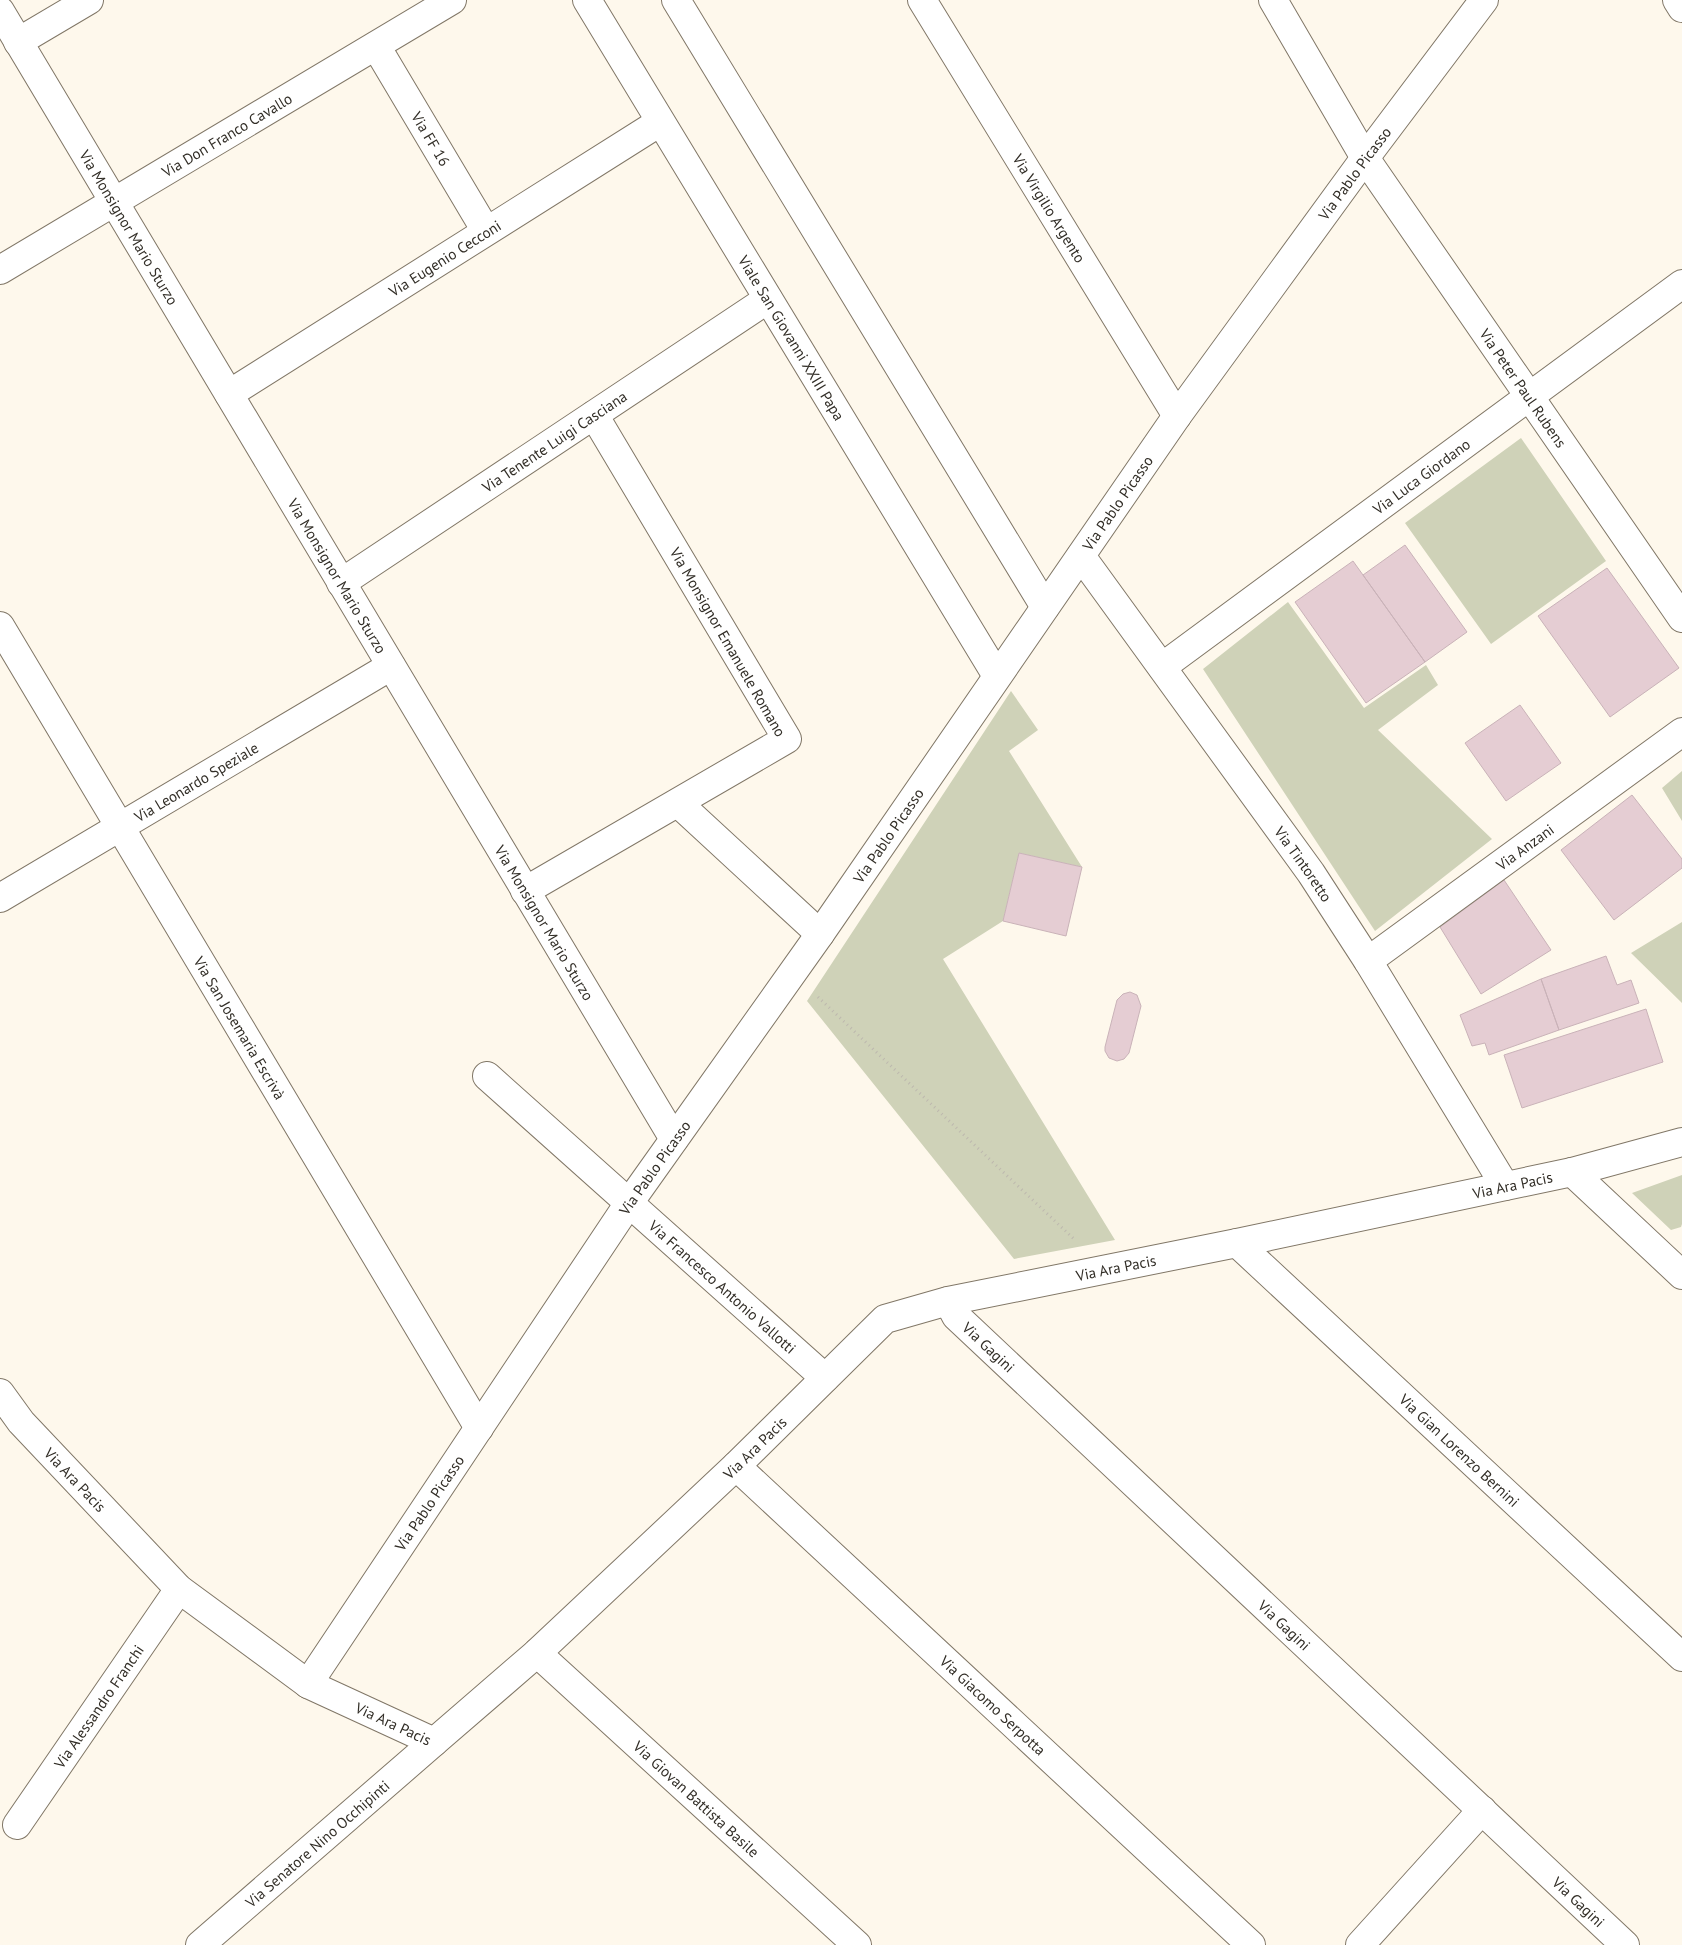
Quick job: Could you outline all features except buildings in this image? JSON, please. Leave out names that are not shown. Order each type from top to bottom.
[{"type":"street","points":[[18,42],[89,0]]},
{"type":"street","name":"Via Don Franco Cavallo","points":[[0,270],[452,0]]},
{"type":"street","name":"Viale San Giovanni XXIII Papa","points":[[587,0],[997,676]]},
{"type":"street","points":[[676,0],[1045,608]]},
{"type":"street","name":"Via Virgilio Argento","points":[[922,0],[1177,416]]},
{"type":"street","name":"Via Peter Paul Rubens","points":[[1273,0],[1365,158],[1682,618]]},
{"type":"street","name":"Via Pablo Picasso","points":[[308,1684],[629,1203],[820,934],[1177,416],[1365,158],[1484,0]]},
{"type":"street","points":[[1677,0],[1682,8]]},
{"type":"street","name":"Via Monsignor Mario Sturzo","points":[[0,11],[674,1139]]},
{"type":"street","name":"Via FF 16","points":[[376,46],[486,231]]},
{"type":"street","name":"Via Eugenio Cecconi","points":[[229,394],[660,122]]},
{"type":"street","name":"Via Luca Giordano","points":[[1162,667],[1682,284]]},
{"type":"street","name":"Via Tenente Luigi Casciana","points":[[341,583],[768,299]]},
{"type":"street","name":"Via Monsignor Emanuele Romano","points":[[526,890],[787,739],[594,415]]},
{"type":"street","name":"Via Tintoretto","points":[[1081,556],[1311,873],[1368,961],[1504,1186]]},
{"type":"street","name":"Via San Josemaria Escrivà","points":[[0,626],[479,1428]]},
{"type":"street","name":"Via Leonardo Speziale","points":[[0,898],[391,666]]},
{"type":"street","name":"Via Anzani","points":[[1368,961],[1682,732]]},
{"type":"street","points":[[678,803],[820,934]]},
{"type":"street","name":"Via Francesco Antonio Vallotti","points":[[487,1076],[825,1378]]},
{"type":"street","name":"Via Ara Pacis","points":[[0,1394],[21,1422],[179,1589],[308,1684],[434,1742],[537,1653],[736,1466],[885,1320],[948,1301],[1237,1243],[1572,1172],[1682,1142]]},
{"type":"street","points":[[1572,1172],[1682,1275]]},
{"type":"street","name":"Via Gian Lorenzo Bernini","points":[[1237,1243],[1682,1657]]},
{"type":"street","name":"Via Gagini","points":[[948,1301],[956,1316],[1625,1945]]},
{"type":"street","name":"Via Giacomo Serpotta","points":[[736,1466],[1252,1945]]},
{"type":"street","name":"Via Alessandro Franchi","points":[[17,1825],[179,1589]]},
{"type":"street","name":"Via Giovan Battista Basile","points":[[537,1653],[857,1945]]},
{"type":"street","name":"Via Senatore Nino Occhipinti","points":[[200,1945],[434,1742]]},
{"type":"street","points":[[1360,1945],[1482,1810]]},
{"type":"path","points":[[792,973],[1106,1270]]},
{"type":"green space","points":[[1521,438],[1606,561],[1491,644],[1405,523]]},
{"type":"green space","points":[[1288,602],[1364,708],[1426,665],[1438,685],[1378,730],[1492,839],[1375,931],[1203,669]]},
{"type":"green space","points":[[1011,691],[1038,730],[1009,751],[1082,867],[1019,853],[1003,921],[943,959],[1115,1240],[1014,1259],[807,1001]]},
{"type":"green space","points":[[1682,771],[1682,821],[1662,788]]},
{"type":"green space","points":[[1682,922],[1682,1003],[1631,953]]},
{"type":"green space","points":[[1682,1175],[1682,1224],[1681,1227],[1671,1230],[1632,1193]]}]
